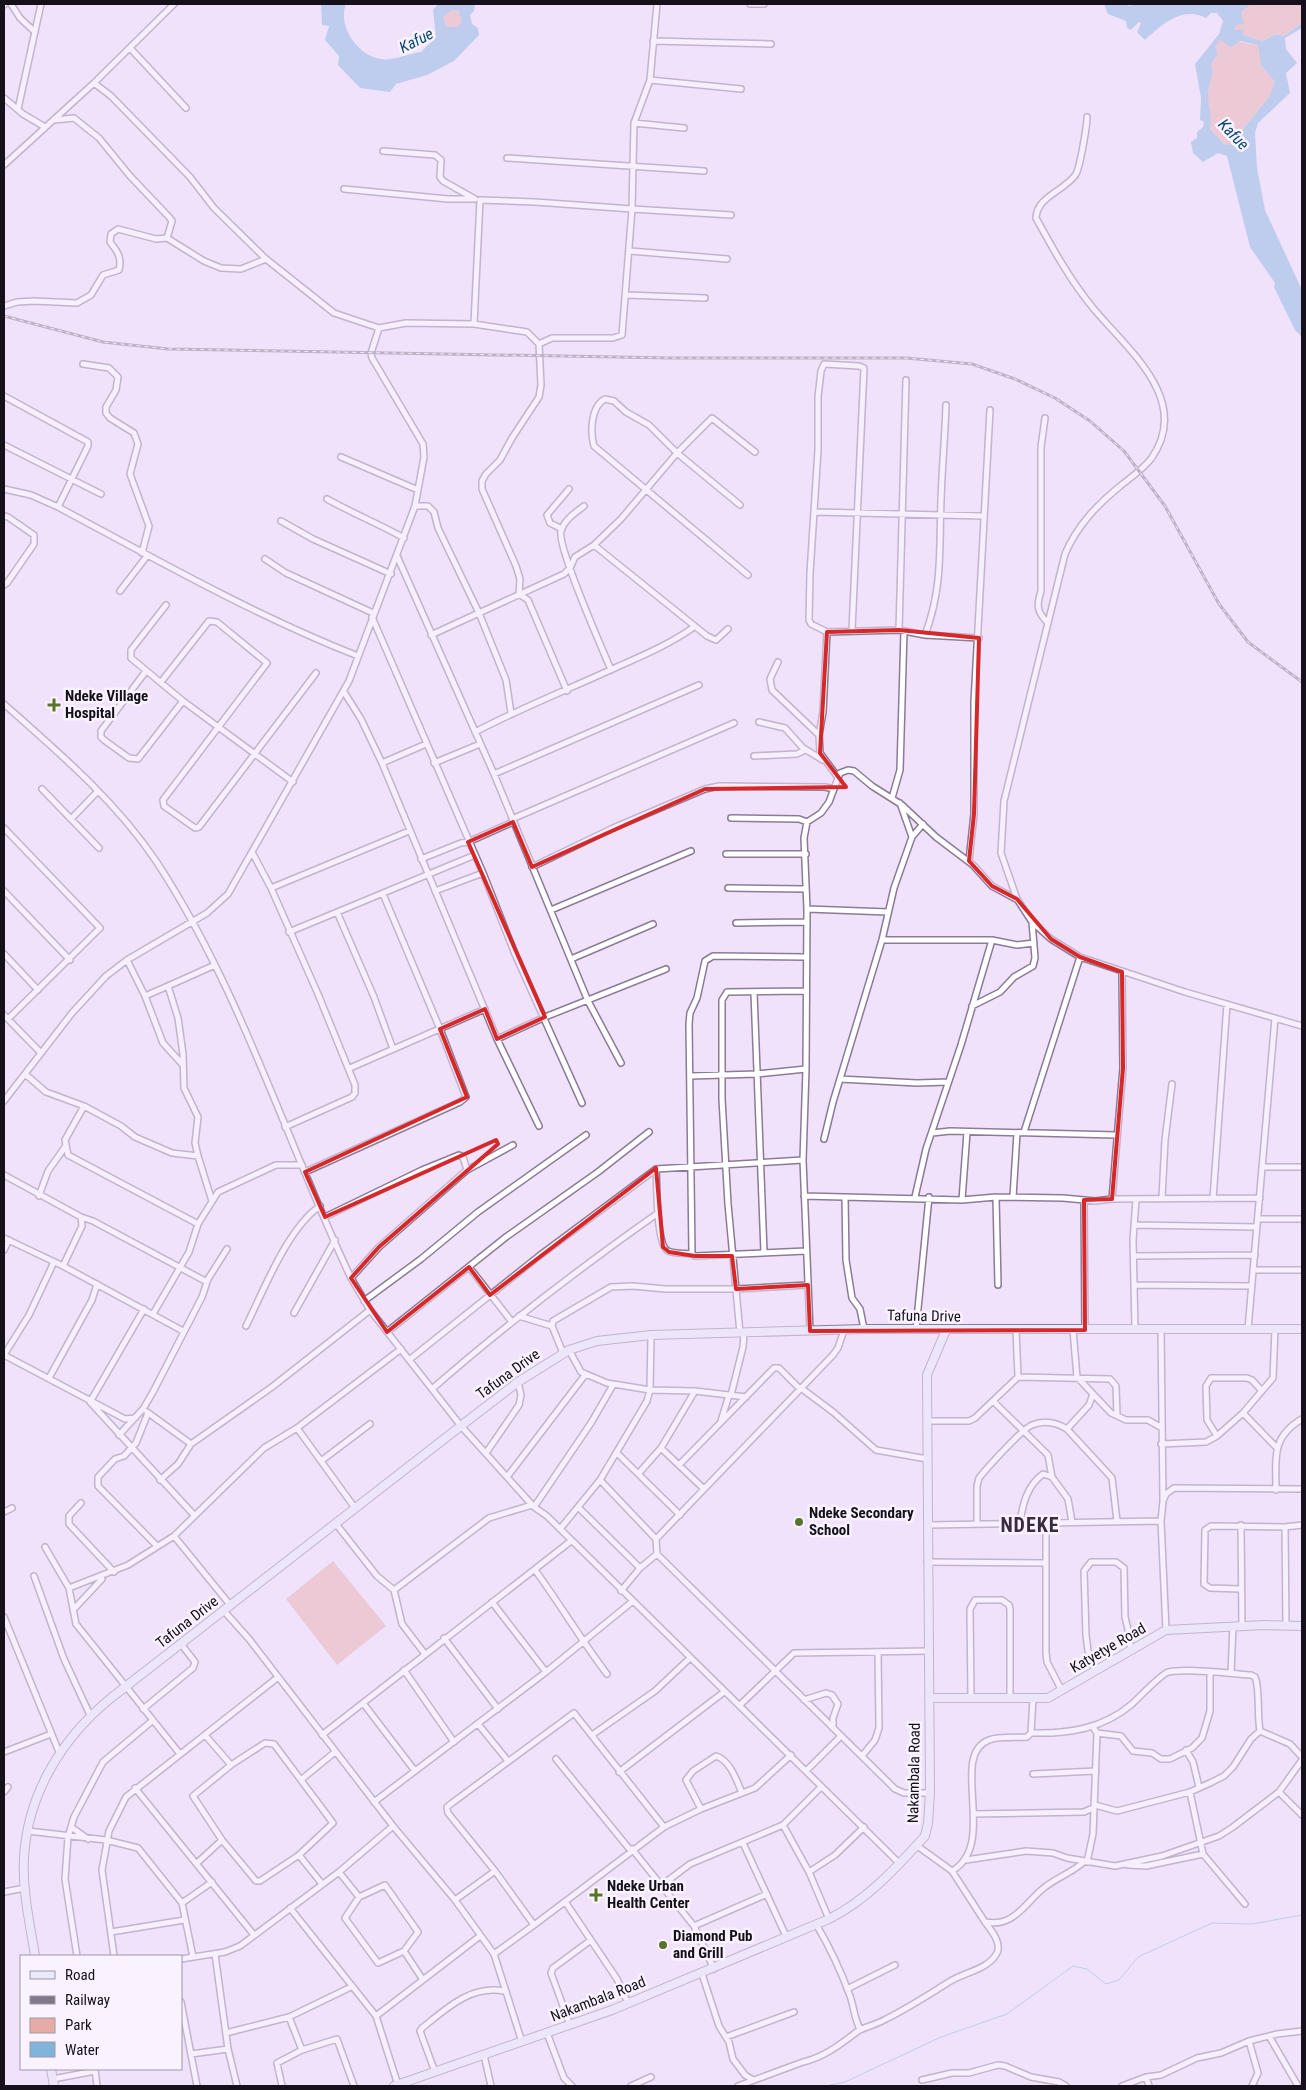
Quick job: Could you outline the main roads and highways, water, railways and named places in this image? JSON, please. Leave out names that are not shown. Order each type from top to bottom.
[{"type":"main road","name":"Tafuna Drive","points":[[35,1955],[25,1888],[24,1858],[28,1831],[40,1790],[60,1752],[90,1715],[518,1382],[566,1352],[597,1341],[651,1335],[810,1330],[1302,1329]]},
{"type":"main road","name":"Nakambala Road","points":[[396,2085],[628,2003],[714,1969],[848,1910],[916,1845],[928,1830],[930,1793],[927,1375],[946,1330]]},
{"type":"main road","name":"Katyetye Road","points":[[929,1698],[1048,1698],[1130,1648],[1166,1630],[1237,1626],[1302,1626]]},
{"type":"main road","points":[[51,2070],[54,2083]]},
{"type":"water","points":[[321,4],[346,4],[344,13],[345,23],[348,33],[354,42],[370,56],[380,59],[394,58],[421,52],[436,37],[433,10],[438,4],[475,4],[474,11],[470,15],[472,24],[478,28],[479,35],[454,61],[427,75],[396,84],[390,92],[360,88],[338,65],[339,56],[325,40],[329,26],[322,25]],"holes":[[[452,10],[459,11],[462,22],[457,27],[447,27],[443,17]]]},
{"type":"water","points":[[1104,4],[1127,4],[1129,6],[1135,4],[1252,4],[1241,12],[1244,24],[1237,25],[1234,30],[1244,30],[1243,35],[1262,41],[1276,34],[1284,36],[1302,23],[1302,28],[1285,38],[1286,49],[1297,63],[1286,73],[1290,93],[1258,123],[1255,133],[1257,168],[1265,210],[1302,290],[1302,337],[1295,330],[1274,287],[1275,283],[1250,247],[1227,156],[1218,153],[1203,162],[1193,153],[1191,142],[1197,138],[1197,132],[1203,127],[1204,122],[1200,120],[1201,98],[1195,64],[1219,34],[1223,21],[1217,13],[1211,13],[1206,18],[1189,14],[1181,15],[1158,28],[1145,40],[1137,32],[1141,23],[1139,22],[1131,30],[1127,28],[1126,21],[1108,14]],"holes":[[[1220,40],[1231,47],[1240,41],[1258,45],[1261,65],[1275,82],[1269,97],[1230,145],[1224,144],[1210,129],[1211,119],[1208,92],[1212,72],[1211,64],[1218,54],[1215,47]]]},
{"type":"waterway","points":[[825,2086],[845,2082],[941,2037],[1007,2014],[1073,1966],[1087,1969],[1106,1984],[1119,1980],[1138,1957],[1212,1923],[1252,1924],[1302,1915]]},
{"type":"railway","points":[[4,316],[103,342],[168,349],[670,358],[906,358],[972,364],[1015,379],[1055,398],[1090,421],[1124,451],[1165,506],[1219,604],[1248,642],[1302,682]]},
{"type":"place","name":"Ndeke Village Hospital","points":[[54,705]]},
{"type":"place","name":"Ndeke Secondary School","points":[[799,1522]]},
{"type":"place","name":"Ndeke Urban Health Center","points":[[596,1895]]},
{"type":"place","name":"Diamond Pub and Grill","points":[[663,1945]]},
{"type":"district","name":"NDEKE","points":[[1030,1525]]},
{"type":"water label","name":"Kafue","points":[[416,40]]},
{"type":"water label","name":"Kafue","points":[[1234,134]]}]
